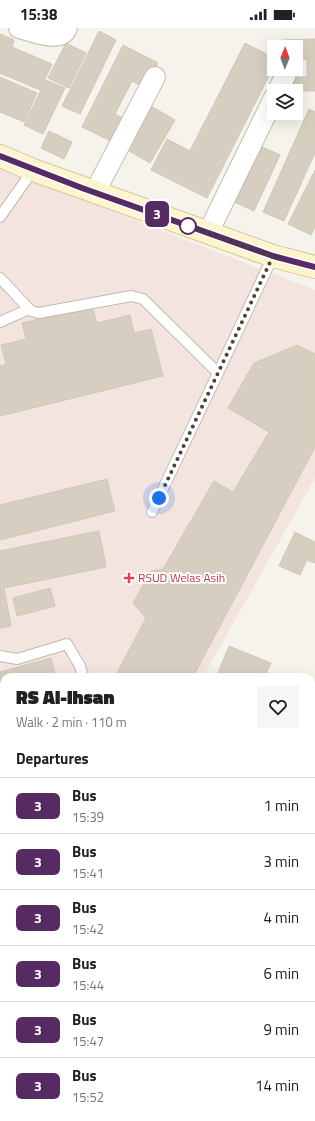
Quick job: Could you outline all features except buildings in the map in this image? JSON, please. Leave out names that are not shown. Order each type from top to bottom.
[{"type":"main road","points":[[0,156],[33,170],[273,256],[313,262]]},
{"type":"street","points":[[19,28],[52,37],[66,32],[67,28]]},
{"type":"street","points":[[95,192],[156,77]]},
{"type":"street","points":[[208,233],[267,112]]},
{"type":"lane","points":[[0,217],[33,170]]},
{"type":"lane","points":[[152,512],[273,256]]},
{"type":"lane","points":[[0,278],[29,309],[35,313],[44,313],[131,296],[140,297],[146,301],[218,373]]},
{"type":"lane","points":[[0,322],[29,309]]},
{"type":"lane","points":[[0,656],[16,659],[67,644],[80,666],[82,673]]},
{"type":"shaded area","name":"RSUD Welas Asih","points":[[0,168],[315,290],[315,478],[205,673],[0,673]]},
{"type":"bus line","name":"3","points":[[0,156],[82,188],[273,256],[315,267]]},
{"type":"place","name":"RSUD Welas Asih","points":[[129,578]]},
{"type":"route","points":[[159,498],[273,256],[184,224],[188,226]]}]
